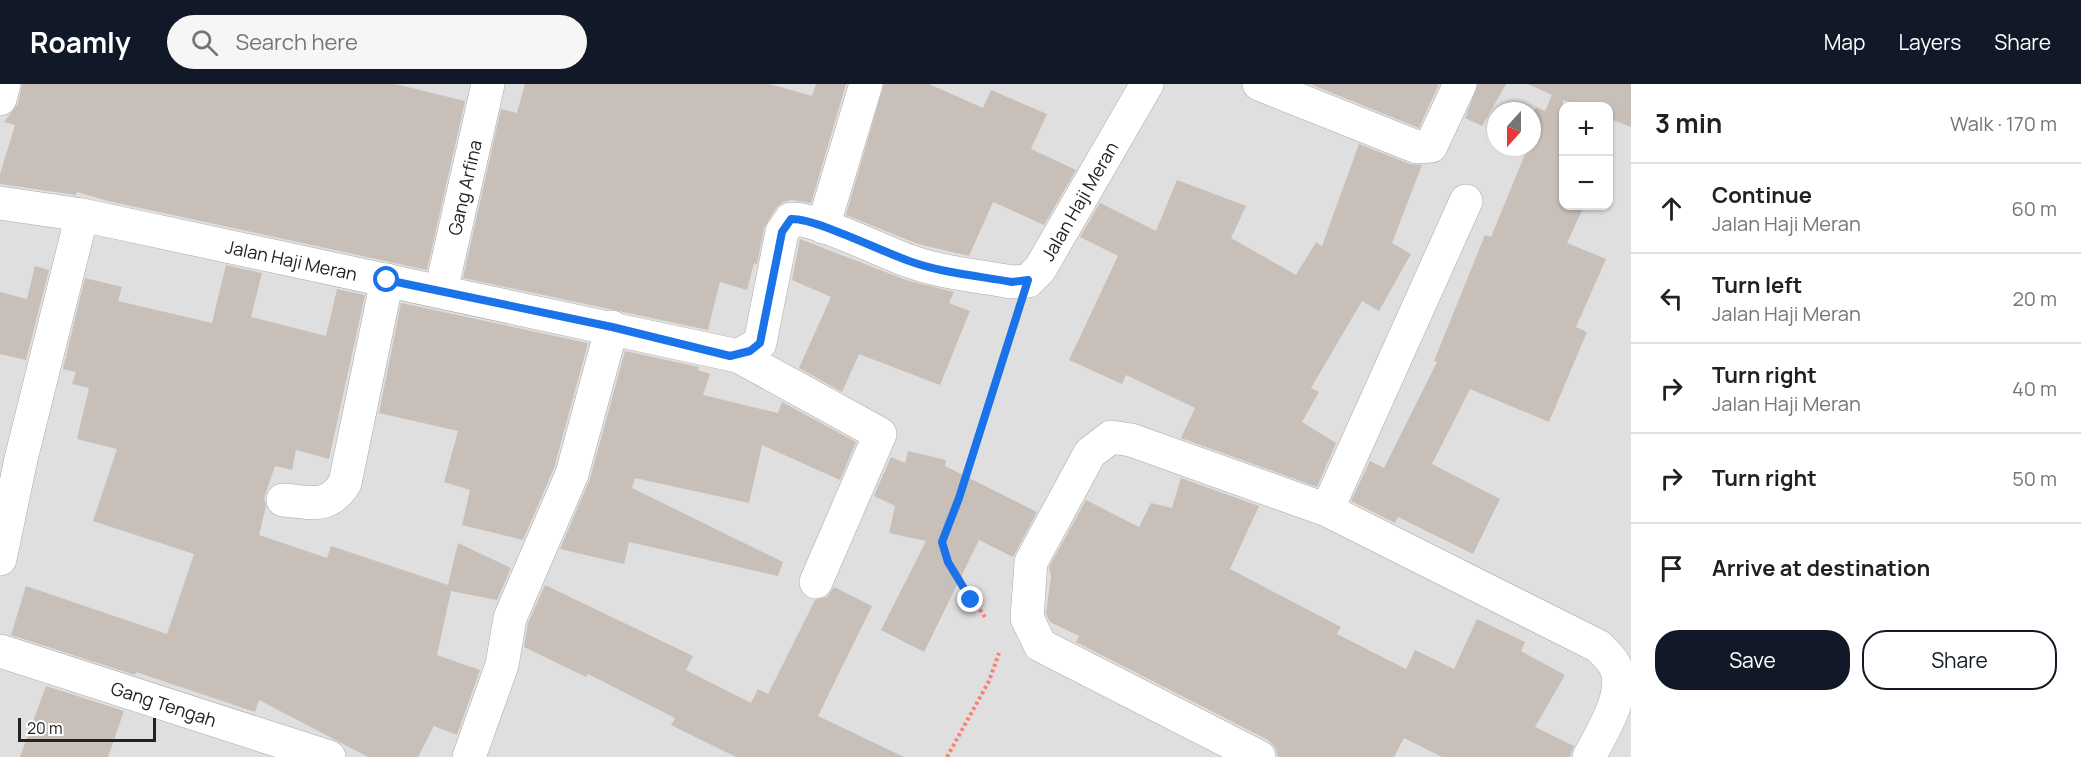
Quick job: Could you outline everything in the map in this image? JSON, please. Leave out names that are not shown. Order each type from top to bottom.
[{"type":"street","points":[[0,99],[4,84]]},
{"type":"street","name":"Gang Arfina","points":[[441,291],[488,84]]},
{"type":"street","points":[[823,227],[867,84]]},
{"type":"street","name":"Jalan Haji Meran","points":[[1028,280],[1040,269],[1147,84]]},
{"type":"street","points":[[1259,84],[1417,147],[1431,146],[1460,84]]},
{"type":"street","points":[[1327,510],[1466,201]]},
{"type":"street","name":"Jalan Haji Meran","points":[[0,203],[82,214],[738,356],[880,434],[816,582]]},
{"type":"street","points":[[0,559],[21,459],[82,214]]},
{"type":"street","points":[[738,356],[760,343],[782,232],[791,219],[799,219],[823,227],[914,263],[1012,282],[1028,280]]},
{"type":"street","points":[[283,500],[322,503],[336,496],[345,483],[387,280]]},
{"type":"street","points":[[470,757],[502,665],[510,618],[572,474],[612,327]]},
{"type":"street","points":[[1259,757],[1040,645],[1027,618],[1031,562],[1090,453],[1111,437],[1131,440],[1327,510],[1598,646],[1615,665],[1618,686],[1615,709],[1589,757]]},
{"type":"street","name":"Gang Tengah","points":[[0,651],[329,757]]},
{"type":"path","points":[[990,624],[951,569],[942,542],[959,498],[1028,280]]},
{"type":"path","points":[[947,757],[989,681],[1000,650]]},
{"type":"shaded area","points":[[0,84],[1631,84],[1631,757],[0,757]]},
{"type":"building","points":[[22,84],[395,84],[465,101],[427,270],[108,201],[77,192],[76,195],[0,184],[0,174],[15,125],[4,122],[18,104]]},
{"type":"building","points":[[525,84],[770,84],[812,96],[816,84],[846,84],[811,203],[792,200],[783,202],[776,208],[764,228],[757,264],[754,263],[747,290],[720,282],[708,330],[463,278],[501,109],[517,113]]},
{"type":"building","points":[[884,84],[929,84],[983,108],[991,90],[1047,114],[1031,149],[1076,170],[1044,225],[993,202],[969,256],[918,244],[846,215]]},
{"type":"building","points":[[1310,84],[1439,84],[1419,128]]},
{"type":"building","points":[[1478,84],[1506,84],[1496,102],[1487,102],[1487,117],[1482,126],[1465,118]]},
{"type":"building","points":[[1528,84],[1631,84],[1631,127],[1613,120],[1613,102],[1563,100],[1559,102],[1559,210],[1582,210],[1567,243],[1606,259],[1576,327],[1587,332],[1549,422],[1470,389],[1432,464],[1500,499],[1473,554],[1398,517],[1395,523],[1351,501],[1370,461],[1384,468],[1437,362],[1434,361],[1485,235],[1491,237],[1524,156],[1541,156],[1541,109],[1545,111],[1552,95]]},
{"type":"building","points":[[1359,144],[1410,164],[1422,165],[1392,243],[1411,254],[1379,311],[1362,301],[1311,388],[1319,392],[1302,422],[1336,443],[1317,487],[1181,438],[1195,408],[1126,375],[1122,384],[1069,360],[1118,256],[1080,237],[1100,203],[1156,231],[1177,180],[1246,206],[1231,238],[1296,275],[1316,242],[1322,246]]},
{"type":"building","points":[[800,239],[906,280],[954,292],[949,303],[970,311],[940,385],[859,354],[842,392],[799,368],[831,297],[792,280]]},
{"type":"building","points":[[226,265],[262,273],[251,317],[326,336],[337,289],[365,295],[329,459],[296,450],[292,470],[275,466],[264,498],[266,506],[259,535],[327,558],[331,546],[448,585],[458,543],[511,568],[497,600],[451,591],[437,655],[480,670],[457,735],[434,726],[418,757],[368,757],[259,700],[255,712],[136,672],[135,675],[11,635],[26,586],[167,634],[194,554],[93,521],[117,449],[77,439],[89,388],[72,384],[76,372],[63,369],[85,278],[122,287],[118,301],[212,323]]},
{"type":"building","points":[[35,266],[49,270],[26,360],[0,354],[0,292],[27,299]]},
{"type":"building","points":[[401,303],[588,343],[554,468],[523,540],[462,525],[470,490],[444,482],[458,431],[379,413]]},
{"type":"building","points":[[625,351],[699,367],[698,370],[710,374],[703,395],[778,413],[782,402],[856,442],[840,480],[762,445],[749,503],[635,478],[632,488],[783,562],[778,576],[629,542],[624,564],[560,549],[590,479]]},
{"type":"building","points":[[908,451],[946,460],[945,466],[1037,512],[1013,557],[979,540],[924,652],[881,630],[926,541],[889,533],[895,506],[874,496],[891,457],[905,463]]},
{"type":"building","points":[[1181,478],[1259,506],[1230,569],[1341,627],[1337,634],[1406,669],[1415,650],[1454,669],[1477,619],[1525,642],[1521,651],[1565,675],[1535,727],[1574,746],[1570,757],[1442,757],[1404,738],[1394,757],[1278,757],[1275,747],[1268,740],[1076,642],[1079,636],[1050,622],[1046,614],[1051,576],[1049,567],[1086,500],[1139,527],[1151,503],[1172,508]]},
{"type":"building","points":[[545,585],[693,656],[686,670],[751,703],[758,689],[768,694],[815,600],[827,597],[834,587],[872,606],[818,716],[904,757],[736,757],[671,725],[675,718],[588,674],[586,677],[524,647],[528,623]]},
{"type":"building","points":[[46,686],[124,711],[108,757],[20,757]]},
{"type":"route","points":[[387,280],[612,327],[730,356],[738,356],[750,351],[760,343],[782,232],[791,219],[799,219],[823,227],[914,263],[1012,282],[1028,280],[959,498],[942,542],[948,562],[971,600]]}]
